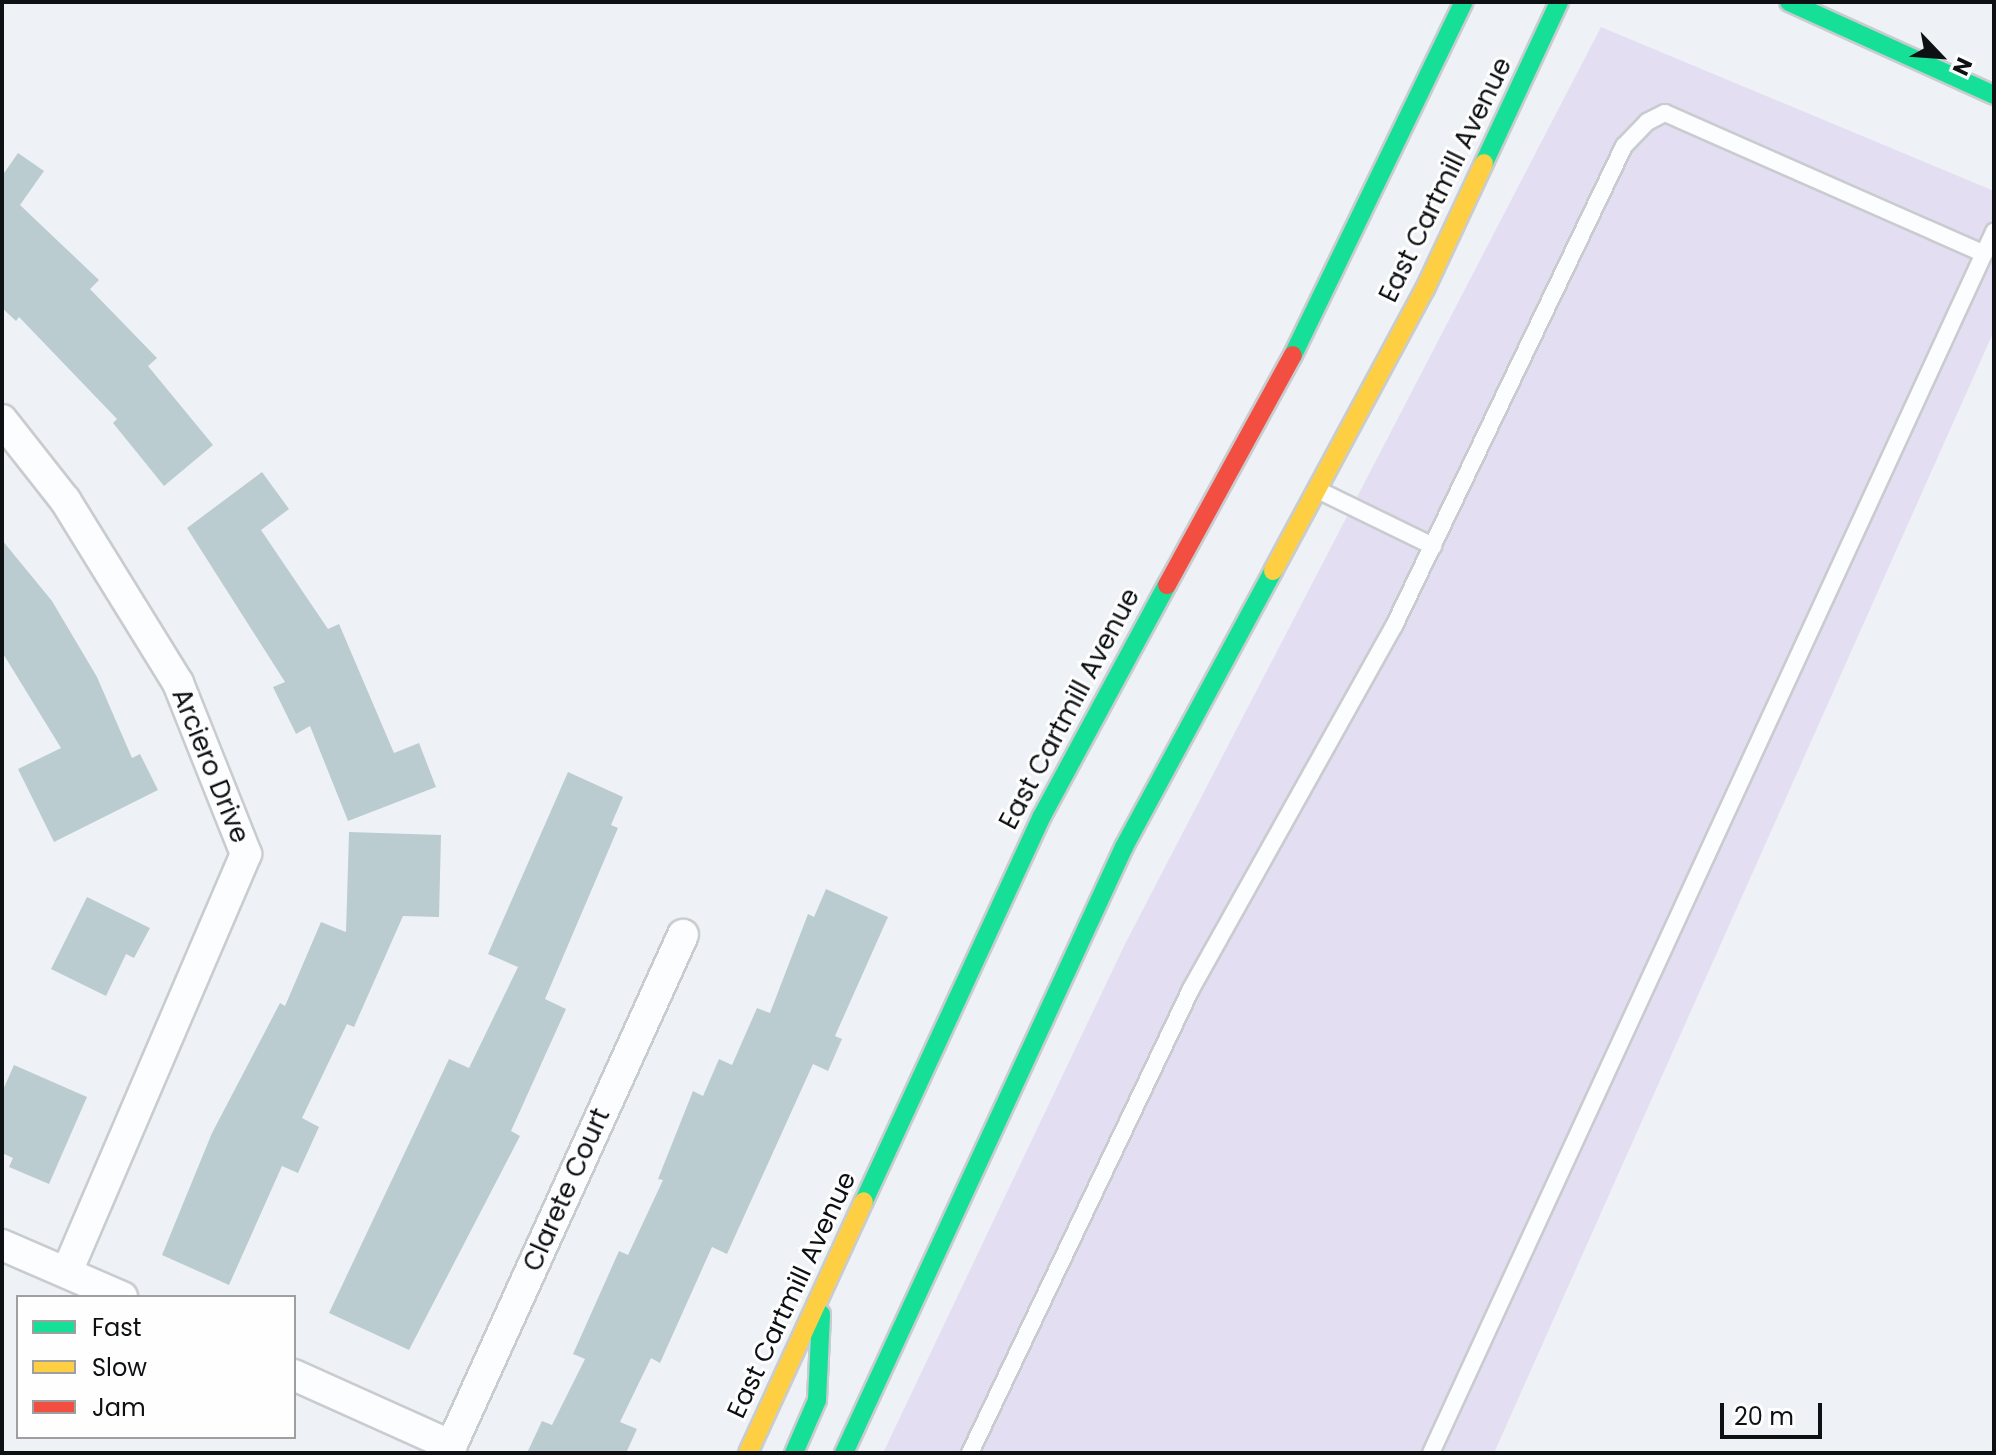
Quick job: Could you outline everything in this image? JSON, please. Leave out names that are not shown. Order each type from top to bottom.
[{"type":"main road","name":"East Cartmill Avenue","points":[[748,1453],[1036,828],[1320,305],[1464,2]]},
{"type":"main road","name":"East Cartmill Avenue","points":[[844,1453],[1124,847],[1425,289],[1559,2]]},
{"type":"main road","points":[[1789,2],[1994,95]]},
{"type":"main road","points":[[794,1453],[817,1400],[822,1292]]},
{"type":"street","name":"Arciero Drive","points":[[2,420],[65,500],[171,670],[228,797],[246,854],[67,1272]]},
{"type":"street","name":"Clarete Court","points":[[450,1449],[683,935]]},
{"type":"street","points":[[2,1245],[118,1295]]},
{"type":"street","points":[[296,1376],[450,1449]]},
{"type":"lane","points":[[970,1453],[1191,989],[1433,546],[1624,146],[1647,122],[1665,113],[1734,140],[1984,254]]},
{"type":"lane","points":[[1431,1453],[1994,232]]},
{"type":"lane","points":[[1318,490],[1433,546]]},
{"type":"shaded area","points":[[1601,27],[1994,191],[1994,331],[1494,1453],[883,1453],[1125,944]]},
{"type":"building","points":[[18,153],[44,171],[20,205],[99,280],[90,289],[157,358],[148,366],[213,445],[164,486],[113,423],[117,419],[19,317],[16,321],[2,308],[2,176]]},
{"type":"building","points":[[262,472],[289,509],[261,530],[328,629],[339,624],[394,753],[419,743],[436,787],[348,821],[310,726],[296,734],[273,687],[285,682],[187,528]]},
{"type":"building","points":[[2,540],[52,601],[97,677],[132,758],[140,754],[158,790],[54,842],[18,769],[61,748],[2,652]]},
{"type":"building","points":[[568,772],[623,797],[611,825],[618,828],[545,999],[566,1009],[511,1131],[520,1136],[409,1350],[329,1313],[449,1059],[469,1068],[518,967],[488,954]]},
{"type":"building","points":[[349,832],[441,835],[439,917],[403,916],[354,1027],[347,1024],[302,1118],[319,1127],[298,1173],[282,1166],[229,1285],[162,1255],[212,1133],[280,1003],[285,1006],[321,922],[346,932]]},
{"type":"building","points":[[826,889],[888,917],[835,1036],[842,1039],[828,1071],[813,1064],[727,1254],[712,1247],[660,1363],[651,1358],[620,1422],[637,1429],[626,1453],[527,1453],[542,1421],[552,1425],[585,1359],[573,1354],[619,1251],[628,1255],[663,1180],[658,1179],[693,1091],[703,1096],[719,1059],[732,1065],[757,1008],[770,1013],[808,914],[814,917]]},
{"type":"building","points":[[87,897],[150,928],[134,958],[126,954],[106,996],[51,969]]},
{"type":"building","points":[[14,1065],[87,1097],[49,1184],[9,1167],[13,1158],[2,1153],[2,1092]]},
{"type":"traffic: fast","points":[[1293,355],[1464,2]]},
{"type":"traffic: fast","points":[[1484,163],[1559,2]]},
{"type":"traffic: fast","points":[[1789,2],[1994,95]]},
{"type":"traffic: fast","points":[[844,1453],[1124,847],[1273,571]]},
{"type":"traffic: fast","points":[[864,1201],[1042,816],[1167,585]]},
{"type":"traffic: fast","points":[[794,1453],[817,1400],[821,1314]]},
{"type":"traffic: slow","points":[[1273,571],[1425,289],[1484,163]]},
{"type":"traffic: slow","points":[[748,1453],[864,1201]]},
{"type":"traffic: jam","points":[[1167,585],[1293,355]]}]
